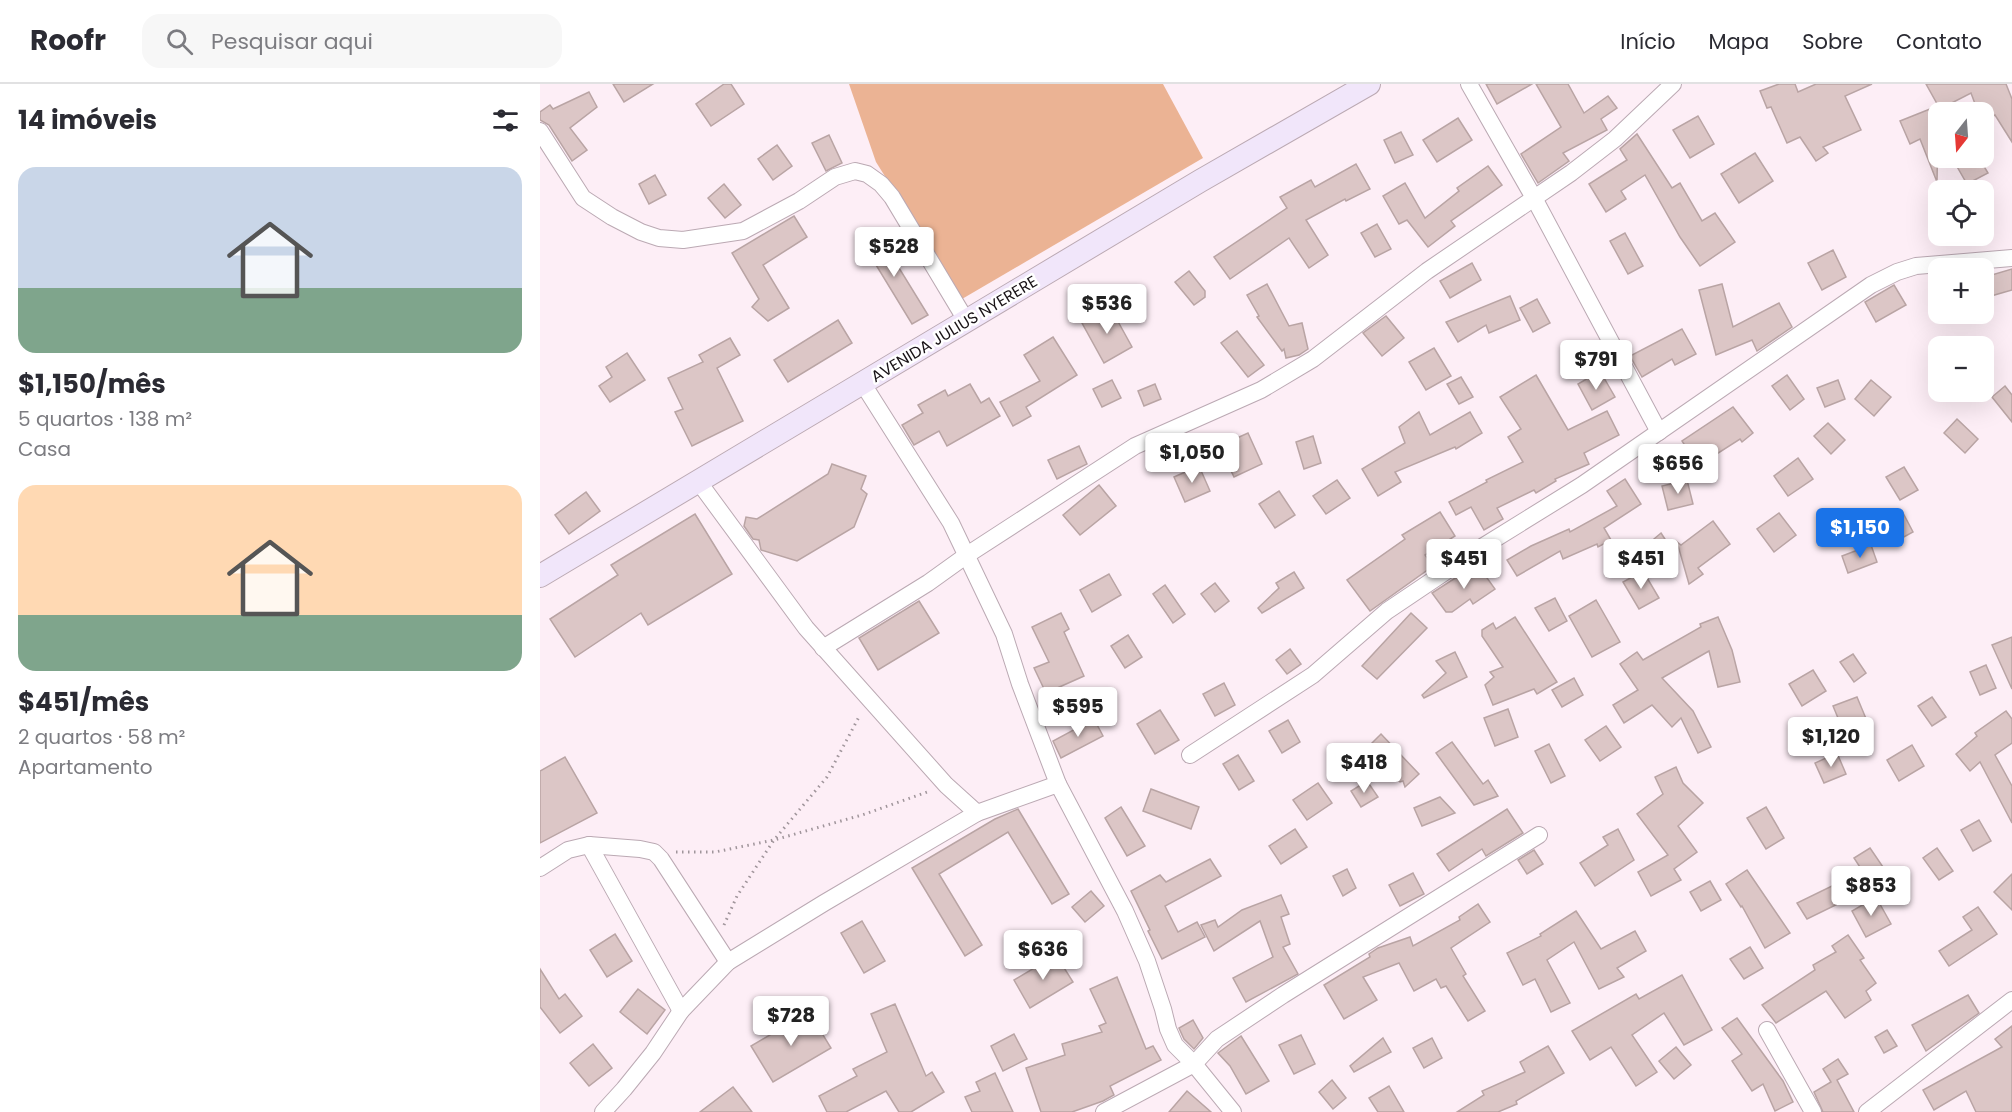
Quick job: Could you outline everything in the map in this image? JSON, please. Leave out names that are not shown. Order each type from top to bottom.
[{"type":"street","name":"AVENIDA JULIUS NYERERE","points":[[540,576],[1200,181],[1369,84]]},
{"type":"street","points":[[1469,84],[1534,198],[1659,432]]},
{"type":"street","points":[[823,648],[928,583],[967,555],[1135,446],[1261,390],[1313,358],[1427,271],[1615,139],[1673,84]]},
{"type":"street","points":[[540,131],[583,198],[612,217],[641,232],[659,238],[683,240],[743,231],[798,201],[835,177],[855,171],[867,174],[881,184],[892,197],[967,322]]},
{"type":"street","points":[[1190,755],[1313,675],[1396,605],[1482,547],[1582,485],[1871,285],[1916,266],[2012,258]]},
{"type":"street","points":[[863,384],[951,523],[967,555],[1004,634],[1020,684],[1058,784],[1125,911],[1147,961],[1175,1045],[1194,1064],[1233,1112]]},
{"type":"street","points":[[698,481],[806,628],[946,785],[977,813]]},
{"type":"street","points":[[603,1112],[653,1053],[681,1011],[724,956],[824,903],[977,813],[1058,784]]},
{"type":"street","points":[[1104,1112],[1194,1064],[1216,1039],[1283,994],[1539,835]]},
{"type":"street","points":[[540,868],[568,850],[589,845],[654,852],[724,956]]},
{"type":"street","points":[[589,845],[681,1011]]},
{"type":"street","points":[[1867,1112],[2012,1000]]},
{"type":"street","points":[[1767,1030],[1813,1112]]},
{"type":"path","points":[[724,956],[722,929],[737,896],[774,840],[827,777],[848,741],[868,699]]},
{"type":"path","points":[[654,852],[714,852],[774,840],[862,816],[946,785]]},
{"type":"shaded area","points":[[849,84],[1163,84],[1203,158],[962,299],[876,162]]},
{"type":"building","points":[[613,84],[653,84],[624,102]]},
{"type":"building","points":[[724,84],[731,84],[744,104],[711,126],[696,104]]},
{"type":"building","points":[[1486,84],[1532,84],[1497,104]]},
{"type":"building","points":[[1536,84],[1568,84],[1584,113],[1608,96],[1617,108],[1601,119],[1607,130],[1563,153],[1569,161],[1538,183],[1521,154],[1561,127]]},
{"type":"building","points":[[1779,84],[1795,84],[1798,92],[1816,84],[1872,84],[1845,96],[1861,130],[1823,147],[1828,153],[1816,161],[1800,137],[1787,143],[1771,107],[1767,108],[1760,91]]},
{"type":"building","points":[[1926,84],[2006,84],[2012,99],[2012,142],[1994,115],[1994,102],[1974,102],[1971,93],[1954,102],[1936,102]]},
{"type":"building","points":[[589,92],[597,107],[570,128],[587,150],[572,161],[549,125],[540,120],[540,112],[550,105],[553,109]]},
{"type":"building","points":[[1928,110],[1928,159],[1920,139],[1910,144],[1900,121]]},
{"type":"building","points":[[1698,116],[1714,144],[1690,158],[1673,130]]},
{"type":"building","points":[[1458,118],[1472,140],[1437,162],[1423,140]]},
{"type":"building","points":[[1401,132],[1413,155],[1395,163],[1384,140]]},
{"type":"building","points":[[1637,134],[1672,188],[1680,183],[1702,221],[1715,213],[1735,242],[1700,266],[1680,237],[1645,175],[1621,191],[1626,199],[1606,212],[1589,184],[1627,160],[1620,149]]},
{"type":"building","points":[[829,135],[842,163],[826,171],[812,143]]},
{"type":"building","points":[[777,145],[792,166],[773,180],[758,159]]},
{"type":"building","points":[[1755,153],[1773,181],[1739,203],[1721,174]]},
{"type":"building","points":[[1356,164],[1370,189],[1346,201],[1345,199],[1306,220],[1328,255],[1309,268],[1289,238],[1230,279],[1214,257],[1287,208],[1280,197],[1311,180],[1315,187]]},
{"type":"building","points":[[1488,166],[1502,185],[1451,221],[1455,226],[1428,247],[1407,220],[1399,224],[1383,196],[1405,183],[1425,218],[1459,191],[1457,188]]},
{"type":"building","points":[[1931,168],[1937,168],[1936,180]]},
{"type":"building","points":[[1958,168],[1985,168],[1988,173],[1975,180],[1965,180]]},
{"type":"building","points":[[655,175],[666,195],[649,204],[639,184]]},
{"type":"building","points":[[724,184],[741,205],[725,218],[708,198]]},
{"type":"building","points":[[794,216],[807,237],[763,265],[789,308],[768,321],[752,307],[759,299],[732,253]]},
{"type":"building","points":[[1377,224],[1391,249],[1375,257],[1361,233]]},
{"type":"building","points":[[1625,233],[1643,266],[1628,274],[1610,241]]},
{"type":"building","points":[[875,234],[928,315],[912,324],[870,255],[864,258],[856,246]]},
{"type":"building","points":[[1833,250],[1846,277],[1822,290],[1808,263]]},
{"type":"building","points":[[1472,263],[1481,280],[1450,298],[1440,281]]},
{"type":"building","points":[[2012,269],[2012,290],[1994,295],[1994,274]]},
{"type":"building","points":[[1189,271],[1205,291],[1205,297],[1194,305],[1175,282]]},
{"type":"building","points":[[1267,284],[1289,326],[1302,323],[1308,349],[1299,355],[1286,358],[1284,349],[1282,351],[1257,317],[1259,316],[1247,295]]},
{"type":"building","points":[[1722,284],[1733,327],[1779,303],[1792,327],[1757,351],[1752,340],[1716,355],[1699,290]]},
{"type":"building","points":[[1894,285],[1906,305],[1876,322],[1865,302]]},
{"type":"building","points":[[1510,296],[1520,320],[1489,333],[1486,325],[1458,342],[1446,322]]},
{"type":"building","points":[[1537,299],[1550,323],[1533,332],[1520,308]]},
{"type":"building","points":[[1110,307],[1132,347],[1104,363],[1082,323]]},
{"type":"building","points":[[1386,316],[1404,338],[1382,356],[1363,333]]},
{"type":"building","points":[[838,320],[852,343],[788,382],[774,360]]},
{"type":"building","points":[[1682,329],[1696,354],[1675,365],[1672,359],[1642,377],[1630,356]]},
{"type":"building","points":[[1237,331],[1264,365],[1248,377],[1221,343]]},
{"type":"building","points":[[1053,337],[1077,375],[1026,407],[1031,416],[1013,426],[1000,402],[1040,381],[1024,355]]},
{"type":"building","points":[[730,338],[740,355],[717,368],[743,421],[692,446],[675,412],[683,409],[668,378],[703,362],[699,355]]},
{"type":"building","points":[[1434,348],[1451,376],[1426,390],[1409,362]]},
{"type":"building","points":[[627,353],[645,380],[610,402],[599,386],[612,377],[606,367]]},
{"type":"building","points":[[1600,371],[1615,397],[1592,410],[1578,384]]},
{"type":"building","points":[[1536,375],[1568,430],[1607,411],[1619,435],[1584,453],[1589,464],[1555,479],[1556,481],[1536,493],[1534,490],[1497,508],[1503,519],[1484,530],[1471,507],[1456,515],[1449,502],[1523,462],[1508,437],[1521,429],[1500,397]]},
{"type":"building","points":[[1787,375],[1804,399],[1790,410],[1772,386]]},
{"type":"building","points":[[1461,377],[1473,397],[1459,404],[1447,384]]},
{"type":"building","points":[[1112,380],[1121,398],[1102,407],[1093,389]]},
{"type":"building","points":[[1838,380],[1845,399],[1825,407],[1817,388]]},
{"type":"building","points":[[1871,380],[1891,397],[1874,416],[1855,399]]},
{"type":"building","points":[[970,384],[981,403],[989,398],[1000,416],[947,446],[939,431],[914,445],[902,425],[923,413],[918,405],[945,390],[948,396]]},
{"type":"building","points":[[1155,384],[1161,399],[1144,406],[1138,391]]},
{"type":"building","points":[[2005,386],[2012,395],[2012,422],[1994,400],[1994,395]]},
{"type":"building","points":[[1733,407],[1753,433],[1742,442],[1740,439],[1698,466],[1682,441]]},
{"type":"building","points":[[1419,412],[1430,435],[1470,412],[1482,433],[1456,449],[1455,447],[1395,472],[1401,482],[1378,496],[1362,469],[1405,443],[1399,427]]},
{"type":"building","points":[[1957,419],[1978,439],[1965,453],[1944,433]]},
{"type":"building","points":[[1828,423],[1845,440],[1831,454],[1814,436]]},
{"type":"building","points":[[1248,433],[1262,464],[1234,477],[1219,446]]},
{"type":"building","points":[[1313,436],[1321,463],[1304,469],[1296,442]]},
{"type":"building","points":[[1079,446],[1087,464],[1057,479],[1048,460]]},
{"type":"building","points":[[1798,458],[1813,479],[1788,496],[1774,476]]},
{"type":"building","points":[[832,464],[866,476],[861,489],[867,494],[854,527],[797,561],[761,550],[759,540],[753,539],[744,526],[746,517],[757,519],[828,474]]},
{"type":"building","points":[[1199,466],[1210,491],[1185,502],[1174,477]]},
{"type":"building","points":[[1904,467],[1918,490],[1900,500],[1886,477]]},
{"type":"building","points":[[1625,479],[1641,504],[1604,528],[1611,540],[1563,559],[1560,551],[1517,576],[1507,560],[1569,529],[1570,532],[1617,506],[1607,491]]},
{"type":"building","points":[[1337,480],[1350,498],[1326,514],[1313,496]]},
{"type":"building","points":[[1687,480],[1693,504],[1668,510],[1662,486]]},
{"type":"building","points":[[1099,485],[1116,506],[1080,535],[1063,515]]},
{"type":"building","points":[[1279,491],[1295,515],[1275,528],[1259,504]]},
{"type":"building","points":[[586,492],[600,511],[569,534],[555,515]]},
{"type":"building","points":[[1902,511],[1913,532],[1902,538],[1896,538],[1886,519]]},
{"type":"building","points":[[1440,512],[1455,536],[1425,555],[1433,566],[1370,611],[1347,580],[1405,539],[1402,535]]},
{"type":"building","points":[[1779,513],[1796,535],[1774,552],[1757,529]]},
{"type":"building","points":[[695,514],[732,574],[648,625],[641,613],[575,657],[550,619],[618,575],[611,565]]},
{"type":"building","points":[[1713,521],[1730,544],[1698,568],[1703,574],[1689,584],[1677,542],[1681,545]]},
{"type":"building","points":[[1661,533],[1676,556],[1665,564],[1648,544]]},
{"type":"building","points":[[1871,545],[1877,562],[1848,573],[1842,556]]},
{"type":"building","points":[[1477,564],[1495,589],[1473,604],[1470,599],[1452,612],[1446,612],[1432,593]]},
{"type":"building","points":[[1643,571],[1659,598],[1639,609],[1623,582]]},
{"type":"building","points":[[1294,572],[1304,588],[1262,613],[1258,608],[1279,588],[1276,583]]},
{"type":"building","points":[[1109,574],[1121,595],[1092,612],[1080,590]]},
{"type":"building","points":[[1215,583],[1229,601],[1215,612],[1201,594]]},
{"type":"building","points":[[1165,585],[1185,614],[1173,623],[1153,594]]},
{"type":"building","points":[[1555,598],[1567,621],[1549,631],[1535,608]]},
{"type":"building","points":[[1596,600],[1620,642],[1592,657],[1569,616]]},
{"type":"building","points":[[919,601],[939,633],[878,670],[859,638]]},
{"type":"building","points":[[1061,613],[1069,629],[1064,632],[1084,676],[1046,693],[1034,668],[1049,662],[1032,627]]},
{"type":"building","points":[[1411,613],[1427,628],[1377,679],[1362,666]]},
{"type":"building","points":[[1515,617],[1557,682],[1537,694],[1534,689],[1493,705],[1485,685],[1494,677],[1490,672],[1503,667],[1482,636],[1482,630],[1493,623],[1496,629]]},
{"type":"building","points":[[1718,617],[1732,650],[1740,682],[1718,687],[1709,651],[1662,678],[1693,711],[1711,747],[1698,753],[1681,718],[1672,727],[1652,705],[1624,723],[1613,705],[1638,690],[1620,664],[1637,652],[1643,660],[1701,627],[1700,624]]},
{"type":"building","points":[[1128,635],[1142,657],[1125,668],[1111,646]]},
{"type":"building","points":[[2012,637],[2012,689],[1992,645]]},
{"type":"building","points":[[1290,649],[1301,664],[1287,674],[1276,660]]},
{"type":"building","points":[[1455,652],[1467,677],[1424,698],[1422,695],[1446,673],[1436,661]]},
{"type":"building","points":[[1853,654],[1866,673],[1854,682],[1840,662]]},
{"type":"building","points":[[1986,665],[1996,688],[1980,695],[1970,672]]},
{"type":"building","points":[[1813,670],[1826,691],[1802,706],[1789,684]]},
{"type":"building","points":[[1574,678],[1583,695],[1562,707],[1552,690]]},
{"type":"building","points":[[1224,683],[1235,705],[1215,716],[1203,694]]},
{"type":"building","points":[[1857,697],[1867,721],[1843,730],[1833,706]]},
{"type":"building","points":[[1932,697],[1946,717],[1932,726],[1918,706]]},
{"type":"building","points":[[1508,709],[1518,737],[1495,746],[1484,718]]},
{"type":"building","points":[[1160,710],[1179,740],[1155,754],[1137,724]]},
{"type":"building","points":[[2006,711],[2012,719],[2012,743],[1995,755],[2012,786],[2012,823],[1980,762],[1970,771],[1956,754],[1977,736],[1975,733]]},
{"type":"building","points":[[1094,719],[1103,736],[1061,758],[1053,741]]},
{"type":"building","points":[[1288,720],[1300,742],[1282,753],[1269,731]]},
{"type":"building","points":[[1606,726],[1621,747],[1600,761],[1585,740]]},
{"type":"building","points":[[1381,734],[1419,774],[1405,787],[1403,781],[1400,782],[1368,747]]},
{"type":"building","points":[[1452,742],[1483,784],[1488,780],[1498,796],[1474,805],[1436,753]]},
{"type":"building","points":[[1549,744],[1565,776],[1551,783],[1535,751]]},
{"type":"building","points":[[1912,745],[1924,766],[1899,781],[1887,760]]},
{"type":"building","points":[[1837,753],[1846,774],[1824,783],[1815,763]]},
{"type":"building","points":[[1238,755],[1254,781],[1239,790],[1223,764]]},
{"type":"building","points":[[565,757],[597,813],[540,843],[540,771]]},
{"type":"building","points":[[1676,767],[1683,783],[1703,803],[1678,826],[1697,852],[1674,869],[1681,880],[1651,896],[1638,872],[1668,855],[1637,814],[1663,794],[1655,777]]},
{"type":"building","points":[[1367,781],[1378,797],[1361,807],[1351,791]]},
{"type":"building","points":[[1318,783],[1332,803],[1307,820],[1293,800]]},
{"type":"building","points":[[1151,789],[1199,807],[1191,829],[1143,811]]},
{"type":"building","points":[[1440,797],[1455,813],[1422,826],[1414,808]]},
{"type":"building","points":[[1121,807],[1145,846],[1127,856],[1105,818]]},
{"type":"building","points":[[1766,807],[1784,838],[1766,849],[1747,818]]},
{"type":"building","points":[[1018,809],[1069,894],[1052,904],[1008,832],[939,874],[982,945],[965,956],[912,868],[995,819]]},
{"type":"building","points":[[1507,809],[1523,833],[1486,856],[1482,849],[1449,871],[1437,854]]},
{"type":"building","points":[[1979,820],[1991,841],[1973,851],[1961,830]]},
{"type":"building","points":[[1295,829],[1307,847],[1281,864],[1269,846]]},
{"type":"building","points":[[1618,829],[1634,860],[1595,886],[1580,863],[1608,845],[1603,837]]},
{"type":"building","points":[[1870,848],[1883,867],[1867,878],[1854,858]]},
{"type":"building","points":[[1937,848],[1953,871],[1939,880],[1923,858]]},
{"type":"building","points":[[1534,850],[1543,864],[1527,874],[1518,860]]},
{"type":"building","points":[[1210,859],[1221,876],[1165,906],[1178,932],[1197,922],[1205,937],[1162,959],[1131,891],[1160,875],[1166,882]]},
{"type":"building","points":[[1347,869],[1356,888],[1343,896],[1333,876]]},
{"type":"building","points":[[1747,870],[1790,933],[1765,948],[1742,906],[1726,884]]},
{"type":"building","points":[[1413,873],[1424,894],[1400,906],[1389,885]]},
{"type":"building","points":[[2012,874],[2012,910],[1994,892]]},
{"type":"building","points":[[1710,881],[1721,900],[1701,911],[1690,892]]},
{"type":"building","points":[[1836,884],[1844,901],[1807,919],[1797,903]]},
{"type":"building","points":[[1091,891],[1104,906],[1085,922],[1072,907]]},
{"type":"building","points":[[1281,895],[1289,914],[1281,917],[1290,944],[1283,947],[1298,974],[1246,1002],[1233,978],[1273,957],[1260,921],[1214,951],[1201,925],[1215,920],[1218,927],[1242,910]]},
{"type":"building","points":[[1876,897],[1891,924],[1866,937],[1852,911]]},
{"type":"building","points":[[1478,904],[1490,922],[1451,948],[1466,974],[1463,976],[1485,1011],[1468,1021],[1446,986],[1441,988],[1436,979],[1414,991],[1399,963],[1363,977],[1377,1000],[1344,1019],[1324,985],[1370,957],[1369,954],[1378,948],[1410,937],[1413,946],[1460,920],[1459,917]]},
{"type":"building","points":[[1978,907],[1997,934],[1949,966],[1939,951],[1972,930],[1963,917]]},
{"type":"building","points":[[1576,911],[1601,949],[1635,931],[1646,951],[1617,968],[1624,977],[1599,989],[1574,942],[1547,960],[1570,1003],[1551,1012],[1535,979],[1523,985],[1507,953],[1541,936],[1540,934]]},
{"type":"building","points":[[862,921],[885,961],[864,973],[841,933]]},
{"type":"building","points":[[615,934],[632,961],[607,977],[590,950]]},
{"type":"building","points":[[1848,935],[1864,958],[1860,960],[1876,983],[1866,991],[1871,1000],[1845,1018],[1826,991],[1776,1023],[1762,1005],[1815,970],[1813,965],[1836,952],[1832,946]]},
{"type":"building","points":[[1750,947],[1763,968],[1744,979],[1730,959]]},
{"type":"building","points":[[1056,955],[1073,982],[1030,1008],[1014,980]]},
{"type":"building","points":[[540,969],[559,999],[565,994],[582,1016],[560,1033],[540,1007]]},
{"type":"building","points":[[1682,975],[1712,1030],[1684,1045],[1664,1013],[1632,1035],[1657,1072],[1636,1086],[1611,1047],[1590,1060],[1572,1031],[1636,994],[1639,999]]},
{"type":"building","points":[[1117,977],[1146,1049],[1153,1046],[1161,1060],[1110,1086],[1114,1095],[1103,1101],[1072,1112],[1041,1112],[1026,1068],[1065,1055],[1062,1044],[1102,1032],[1099,1026],[1106,1023],[1090,989]]},
{"type":"building","points":[[638,989],[665,1010],[647,1034],[620,1012]]},
{"type":"building","points":[[1968,995],[1979,1013],[1926,1051],[1912,1025]]},
{"type":"building","points":[[895,1004],[926,1076],[932,1072],[944,1092],[911,1112],[899,1112],[886,1091],[846,1112],[827,1112],[819,1096],[857,1076],[853,1069],[887,1052],[871,1014]]},
{"type":"building","points":[[809,1012],[831,1048],[773,1082],[751,1046]]},
{"type":"building","points":[[1737,1018],[1783,1081],[1793,1102],[1775,1111],[1763,1084],[1752,1091],[1732,1061],[1742,1054],[1722,1028]]},
{"type":"building","points":[[1193,1020],[1203,1038],[1194,1049],[1184,1039],[1179,1028]]},
{"type":"building","points":[[2012,1026],[2012,1112],[1976,1112],[1966,1091],[1934,1110],[1923,1090],[2002,1047],[1995,1039]]},
{"type":"building","points":[[1887,1030],[1897,1046],[1884,1053],[1875,1037]]},
{"type":"building","points":[[1014,1034],[1027,1059],[1003,1071],[991,1046]]},
{"type":"building","points":[[1301,1035],[1315,1064],[1294,1074],[1279,1045]]},
{"type":"building","points":[[1241,1036],[1269,1081],[1246,1094],[1230,1066],[1218,1053]]},
{"type":"building","points":[[1383,1038],[1391,1052],[1354,1072],[1350,1066]]},
{"type":"building","points":[[1432,1038],[1442,1058],[1424,1068],[1413,1048]]},
{"type":"building","points":[[593,1044],[612,1068],[589,1086],[570,1063]]},
{"type":"building","points":[[1548,1046],[1564,1073],[1516,1101],[1517,1104],[1498,1112],[1457,1112],[1484,1095],[1482,1091],[1525,1072],[1520,1062]]},
{"type":"building","points":[[1676,1047],[1691,1065],[1674,1079],[1659,1061]]},
{"type":"building","points":[[1838,1059],[1848,1074],[1837,1080],[1854,1112],[1823,1112],[1814,1092],[1831,1082],[1823,1069]]},
{"type":"building","points":[[995,1073],[1013,1112],[972,1112],[965,1097],[980,1091],[976,1082]]},
{"type":"building","points":[[1332,1080],[1346,1098],[1333,1109],[1319,1092]]},
{"type":"building","points":[[1389,1086],[1404,1112],[1378,1112],[1369,1098]]},
{"type":"building","points":[[733,1087],[752,1112],[700,1112]]},
{"type":"building","points":[[1187,1091],[1211,1112],[1169,1112]]}]
